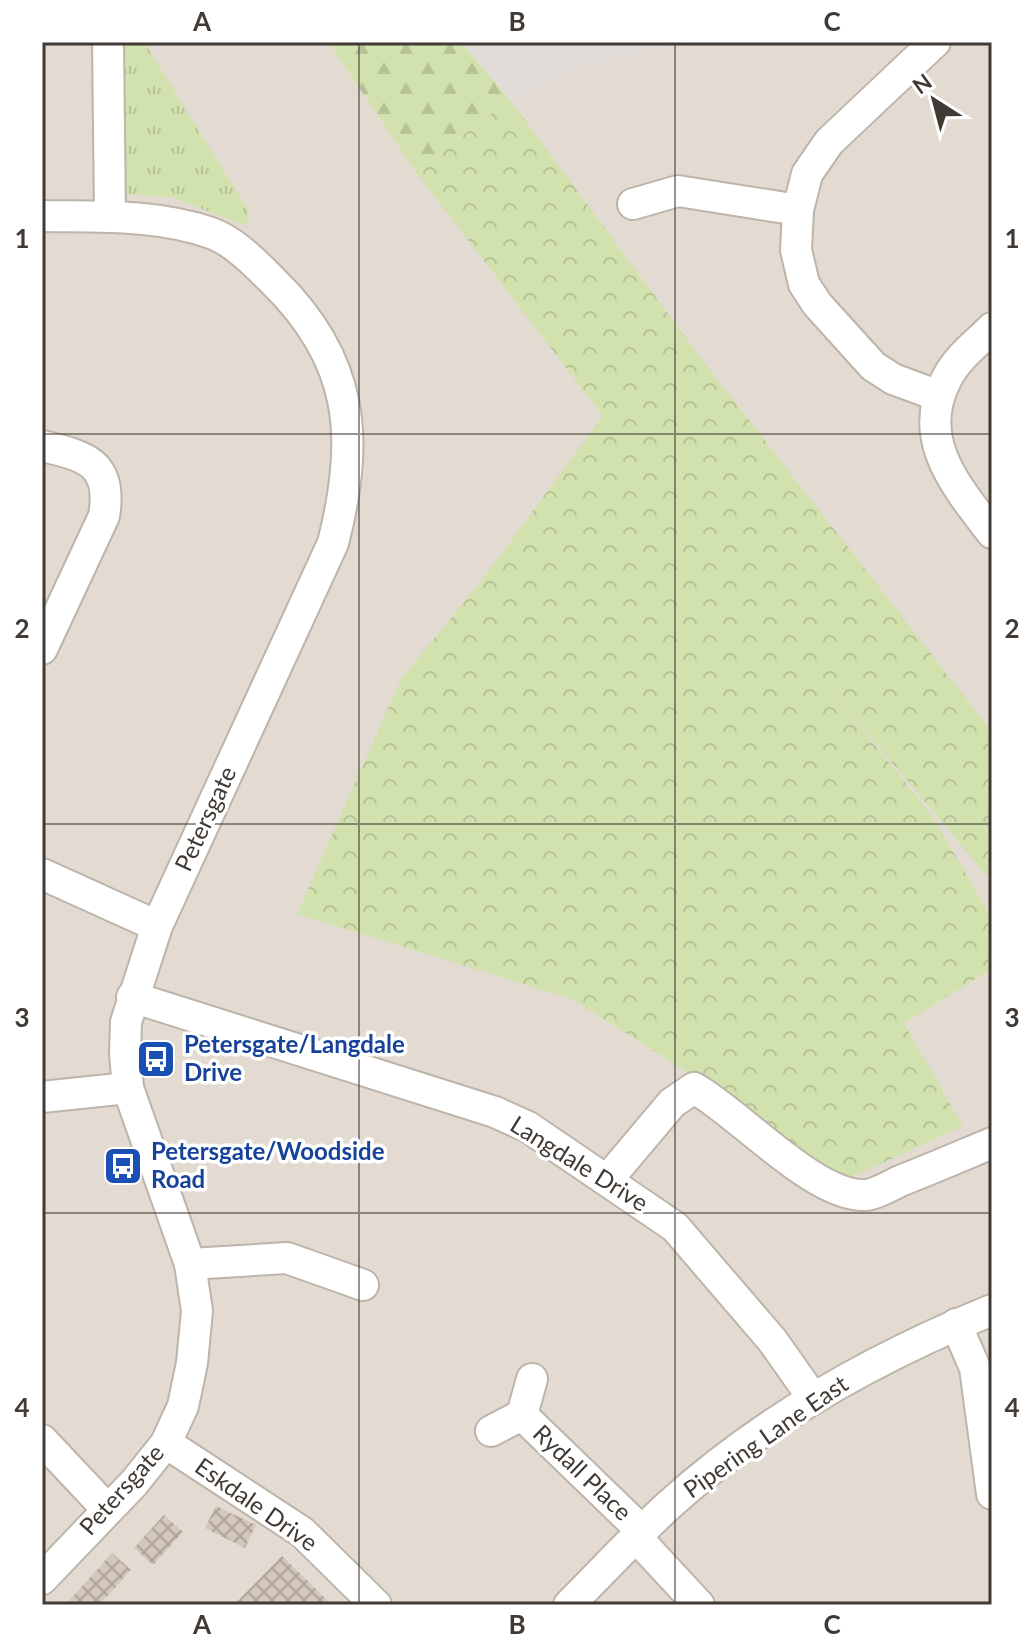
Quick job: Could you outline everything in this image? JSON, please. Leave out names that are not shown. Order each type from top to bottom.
[{"type":"street","points":[[108,42],[110,216]]},
{"type":"street","points":[[935,42],[829,142],[807,174],[798,210],[796,250],[804,284],[817,304],[873,366],[893,379],[939,396]]},
{"type":"street","points":[[633,204],[678,191],[798,210]]},
{"type":"street","name":"Petersgate","points":[[42,216],[110,216],[178,223],[214,234],[255,263],[313,326],[333,365],[345,399],[348,464],[344,501],[333,543],[157,926],[132,997],[125,1038],[128,1088],[190,1264],[197,1311],[192,1363],[183,1406],[166,1443],[134,1483],[42,1579]]},
{"type":"street","points":[[992,328],[947,378],[939,396],[937,439],[943,463],[956,487],[992,533]]},
{"type":"street","points":[[42,446],[76,453],[91,460],[103,478],[107,496],[104,516],[42,649]]},
{"type":"street","points":[[42,874],[157,926]]},
{"type":"street","name":"Langdale Drive","points":[[132,997],[495,1112],[528,1127],[675,1227],[772,1340],[813,1398]]},
{"type":"street","points":[[42,1097],[128,1088]]},
{"type":"street","points":[[608,1179],[672,1103],[694,1088],[712,1098],[760,1140],[827,1185],[844,1191],[867,1195],[992,1143]]},
{"type":"street","points":[[190,1264],[287,1258],[363,1285]]},
{"type":"street","name":"Pipering Lane East","points":[[569,1605],[670,1504],[732,1454],[813,1398],[882,1360],[992,1310]]},
{"type":"street","points":[[956,1324],[975,1368],[992,1494]]},
{"type":"street","name":"Rydall Place","points":[[491,1431],[522,1415],[532,1379]]},
{"type":"street","name":"Rydall Place","points":[[522,1415],[639,1534],[699,1605]]},
{"type":"street","points":[[42,1440],[107,1509]]},
{"type":"street","name":"Eskdale Drive","points":[[166,1443],[302,1532],[376,1605]]},
{"type":"shaded area","points":[[42,42],[328,42],[415,171],[510,100],[583,67],[697,42],[992,42],[992,1605],[42,1605]]},
{"type":"shaded area","points":[[461,42],[697,42],[583,67],[510,100]]},
{"type":"green space","points":[[120,42],[144,42],[247,208],[249,222],[241,224],[171,197],[124,194]]},
{"type":"green space","points":[[328,42],[461,42],[510,100],[415,171]]},
{"type":"green space","points":[[510,100],[703,361],[992,732],[992,882],[818,674],[933,817],[992,919],[992,969],[904,1023],[963,1126],[843,1181],[693,1076],[572,999],[297,914],[401,679],[479,584],[603,416],[415,171]]},
{"type":"building","points":[[216,1506],[256,1525],[245,1548],[205,1528]]},
{"type":"building","points":[[164,1515],[183,1532],[153,1565],[134,1548]]},
{"type":"building","points":[[112,1553],[131,1570],[99,1605],[65,1605]]},
{"type":"building","points":[[282,1556],[332,1605],[234,1605]]},
{"type":"place","name":"Petersgate/Langdale Drive","points":[[156,1059]]},
{"type":"place","name":"Petersgate/Woodside Road","points":[[123,1166]]}]
